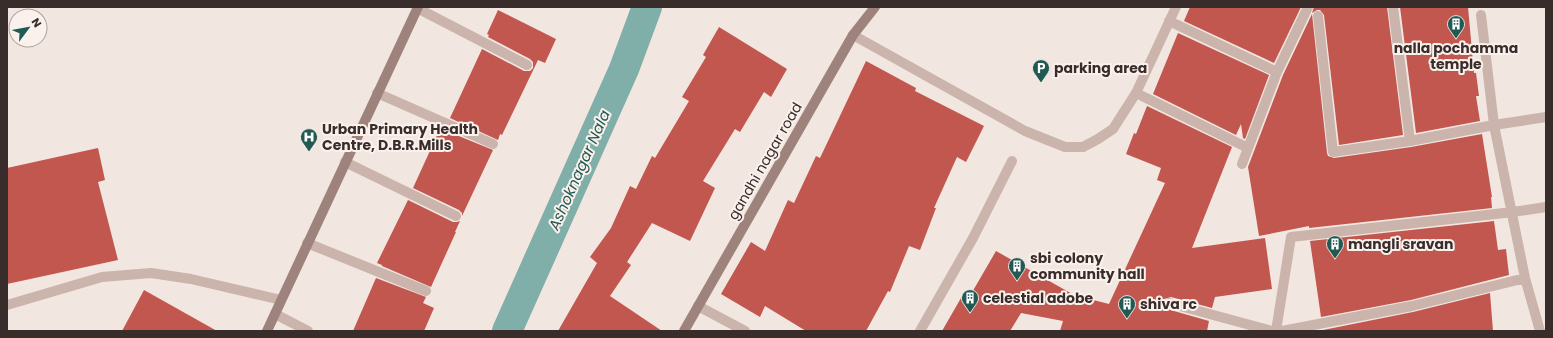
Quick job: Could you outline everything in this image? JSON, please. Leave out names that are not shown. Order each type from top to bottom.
[{"type":"main road","points":[[267,331],[417,7]]},
{"type":"main road","name":"gandhi nagar road","points":[[684,331],[853,35],[875,7]]},
{"type":"street","points":[[417,7],[527,65]]},
{"type":"street","points":[[853,35],[1025,131],[1065,147],[1083,147],[1113,129],[1136,93],[1176,7]]},
{"type":"street","points":[[1242,164],[1277,72],[1308,7]]},
{"type":"street","points":[[1393,7],[1410,141]]},
{"type":"street","points":[[1481,15],[1494,124],[1513,212],[1525,278],[1540,331]]},
{"type":"street","points":[[1318,16],[1333,152],[1410,141],[1494,124],[1546,117]]},
{"type":"street","points":[[1169,21],[1277,72]]},
{"type":"street","points":[[377,93],[493,144]]},
{"type":"street","points":[[1136,93],[1248,148]]},
{"type":"street","points":[[920,331],[973,238],[1012,161]]},
{"type":"street","points":[[345,162],[456,216]]},
{"type":"street","points":[[1276,331],[1291,237],[1513,212],[1546,206]]},
{"type":"street","points":[[307,243],[426,291]]},
{"type":"street","points":[[8,306],[102,277],[151,273],[191,278],[281,300]]},
{"type":"street","points":[[1282,331],[1412,306],[1525,278]]},
{"type":"street","points":[[1169,303],[1272,331]]},
{"type":"street","points":[[698,306],[745,331]]},
{"type":"street","points":[[274,314],[308,331]]},
{"type":"building","points":[[1190,7],[1301,7],[1274,63],[1184,21]]},
{"type":"building","points":[[1314,7],[1387,7],[1403,135],[1339,145],[1324,15],[1320,10],[1312,13]]},
{"type":"building","points":[[1400,7],[1468,7],[1474,73],[1476,73],[1479,96],[1476,96],[1480,121],[1416,133]]},
{"type":"building","points":[[498,10],[556,39],[545,63],[538,60],[502,135],[500,134],[498,140],[450,118],[482,49],[524,71],[530,71],[533,68],[533,62],[530,59],[488,37],[489,35],[487,34]]},
{"type":"building","points":[[1312,14],[1328,156],[1334,158],[1411,147],[1482,134],[1492,197],[1492,208],[1309,228],[1309,226],[1259,236],[1248,167],[1283,75]]},
{"type":"building","points":[[719,27],[787,69],[771,97],[764,92],[740,132],[735,129],[703,181],[715,188],[690,241],[652,223],[627,262],[631,265],[610,296],[662,331],[558,331],[597,263],[590,257],[611,228],[630,186],[636,189],[652,156],[655,158],[689,101],[682,97],[706,57],[703,55]]},
{"type":"building","points":[[1178,33],[1269,75],[1245,139],[1243,138],[1241,124],[1236,135],[1153,94]]},
{"type":"building","points":[[866,61],[916,88],[915,91],[984,126],[966,162],[957,157],[934,208],[936,208],[920,250],[909,246],[890,292],[888,291],[866,331],[806,331],[765,306],[760,317],[721,294],[751,242],[765,251],[788,200],[794,203],[816,156],[820,158]]},
{"type":"building","points":[[1147,106],[1232,147],[1192,248],[1265,238],[1272,289],[1215,297],[1212,308],[1171,297],[1164,299],[1163,305],[1167,309],[1209,321],[1207,331],[1060,331],[1063,321],[1021,313],[1010,331],[942,331],[961,298],[967,301],[996,251],[1074,295],[1109,304],[1165,183],[1157,180],[1161,168],[1126,154]]},
{"type":"building","points":[[444,130],[493,150],[462,216],[462,213],[459,210],[413,188],[439,131],[443,133]]},
{"type":"building","points":[[98,148],[105,180],[98,182],[118,260],[7,284],[7,168]]},
{"type":"building","points":[[408,200],[453,222],[460,221],[431,287],[377,263]]},
{"type":"building","points":[[1494,221],[1498,250],[1506,249],[1509,275],[1411,300],[1321,317],[1310,241]]},
{"type":"building","points":[[376,278],[426,297],[423,303],[434,308],[424,331],[353,331]]},
{"type":"building","points":[[144,290],[217,331],[122,331]]},
{"type":"building","points":[[1490,293],[1493,331],[1323,331],[1413,312]]},
{"type":"waterway","name":"Ashoknagar Nala","points":[[507,331],[624,69],[647,7]]},
{"type":"place","name":"nalla pochamma temple","points":[[1456,39]]},
{"type":"place","name":"parking area","points":[[1041,83]]},
{"type":"place","name":"Urban Primary Health Centre, D.B.R.Mills","points":[[309,152]]},
{"type":"place","name":"mangli sravan","points":[[1335,259]]},
{"type":"place","name":"sbi colony community hall","points":[[1017,281]]},
{"type":"place","name":"celestial adobe","points":[[970,313]]},
{"type":"place","name":"shiva rc","points":[[1127,319]]}]
